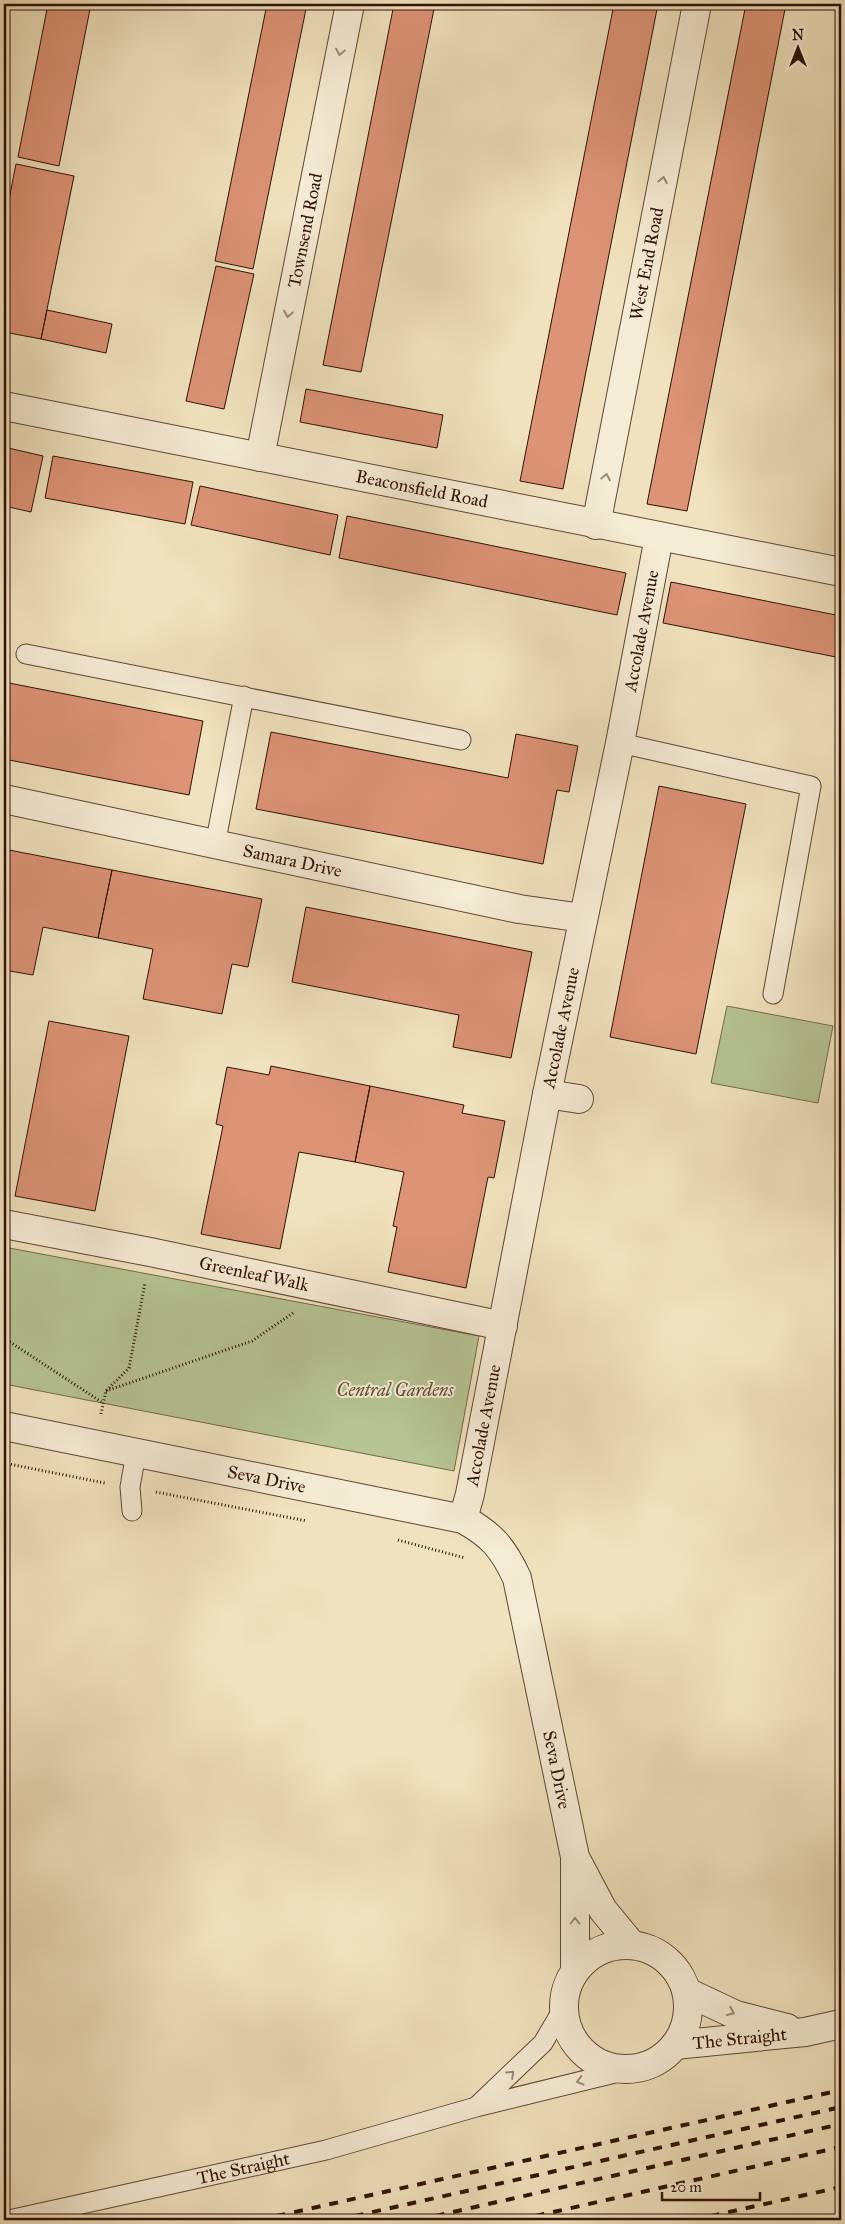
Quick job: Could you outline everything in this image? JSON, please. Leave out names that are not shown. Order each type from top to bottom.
[{"type":"street","name":"Townsend Road","points":[[260,457],[350,4]]},
{"type":"street","name":"West End Road","points":[[596,525],[698,4]]},
{"type":"street","name":"Beaconsfield Road","points":[[4,406],[596,525],[841,572]]},
{"type":"street","name":"Accolade Avenue","points":[[463,1519],[470,1494],[547,1094],[620,742],[659,537]]},
{"type":"street","name":"Samara Drive","points":[[4,799],[519,909],[583,918]]},
{"type":"street","points":[[547,1094],[579,1099]]},
{"type":"street","name":"Greenleaf Walk","points":[[4,1224],[150,1252],[503,1326]]},
{"type":"street","name":"Seva Drive","points":[[4,1426],[463,1519],[492,1538],[511,1565],[517,1578],[575,1858],[575,1969]]},
{"type":"street","name":"Seva Drive","points":[[575,1858],[603,1910],[631,1944]]},
{"type":"street","points":[[631,1944],[652,1950],[668,1960],[680,1975],[687,1992],[688,2010],[684,2029],[675,2046],[662,2058],[645,2066],[627,2070],[609,2068],[592,2060],[578,2048],[567,2030],[563,2009],[565,1988],[575,1969],[590,1955],[610,1946],[631,1944]]},
{"type":"street","name":"The Straight","points":[[687,1992],[736,2015],[805,2032]]},
{"type":"street","name":"The Straight","points":[[675,2046],[805,2032],[841,2024]]},
{"type":"lane","points":[[26,654],[462,740]]},
{"type":"lane","points":[[215,845],[244,696]]},
{"type":"lane","points":[[620,742],[811,786],[773,994]]},
{"type":"lane","points":[[132,1511],[130,1487],[136,1453]]},
{"type":"lane","name":"The Straight","points":[[476,2107],[543,2043],[563,2009]]},
{"type":"lane","name":"The Straight","points":[[9,2220],[326,2150],[476,2107],[627,2070]]},
{"type":"path","points":[[99,1420],[106,1391],[129,1368],[150,1252]]},
{"type":"path","points":[[106,1391],[252,1341],[328,1290]]},
{"type":"path","points":[[4,1338],[103,1403]]},
{"type":"path","points":[[4,1463],[92,1480]]},
{"type":"path","name":"Seva Drive","points":[[162,1493],[316,1523]]},
{"type":"path","points":[[394,1538],[462,1557],[493,1572],[511,1565]]},
{"type":"green space","points":[[727,1006],[833,1026],[818,1103],[711,1083]]},
{"type":"green space","name":"Central Gardens","points":[[4,1247],[479,1336],[454,1471],[4,1384]]},
{"type":"building","points":[[48,4],[91,4],[59,166],[18,157]]},
{"type":"building","points":[[267,4],[307,4],[253,269],[215,261]]},
{"type":"building","points":[[394,4],[435,4],[361,372],[323,365]]},
{"type":"building","points":[[614,4],[658,4],[563,489],[520,481]]},
{"type":"building","points":[[746,4],[786,4],[687,511],[647,504]]},
{"type":"building","points":[[16,164],[74,176],[41,339],[4,332],[4,225]]},
{"type":"building","points":[[216,266],[254,274],[224,409],[186,401]]},
{"type":"building","points":[[47,310],[112,324],[106,353],[41,339]]},
{"type":"building","points":[[306,389],[443,415],[437,448],[300,422]]},
{"type":"building","points":[[4,447],[43,456],[31,512],[4,506]]},
{"type":"building","points":[[53,456],[193,482],[185,524],[45,498]]},
{"type":"building","points":[[200,486],[338,515],[330,555],[191,525]]},
{"type":"building","points":[[347,516],[626,573],[617,615],[339,558]]},
{"type":"building","points":[[671,582],[841,616],[841,658],[663,623]]},
{"type":"building","points":[[4,682],[203,721],[189,795],[4,759]]},
{"type":"building","points":[[271,732],[508,778],[516,734],[578,746],[569,792],[557,790],[543,864],[256,809]]},
{"type":"building","points":[[659,786],[746,804],[696,1054],[610,1037]]},
{"type":"building","points":[[4,849],[112,870],[98,938],[43,927],[33,975],[4,970]]},
{"type":"building","points":[[112,870],[262,899],[248,967],[232,964],[222,1014],[143,999],[153,949],[98,938]]},
{"type":"building","points":[[306,907],[532,952],[511,1058],[453,1047],[459,1015],[292,982]]},
{"type":"building","points":[[49,1021],[129,1036],[95,1211],[15,1196]]},
{"type":"building","points":[[271,1066],[370,1086],[355,1162],[299,1152],[280,1249],[201,1234],[223,1126],[216,1124],[227,1067],[269,1075]]},
{"type":"building","points":[[370,1086],[464,1105],[462,1113],[505,1121],[494,1178],[488,1177],[466,1288],[388,1272],[397,1227],[393,1226],[404,1172],[355,1162]]},
{"type":"railway","points":[[259,2220],[841,2090]]},
{"type":"railway","points":[[337,2220],[841,2107]]},
{"type":"railway","points":[[418,2220],[841,2124]]},
{"type":"railway","points":[[518,2220],[841,2147]]},
{"type":"railway","points":[[693,2220],[841,2187]]}]
